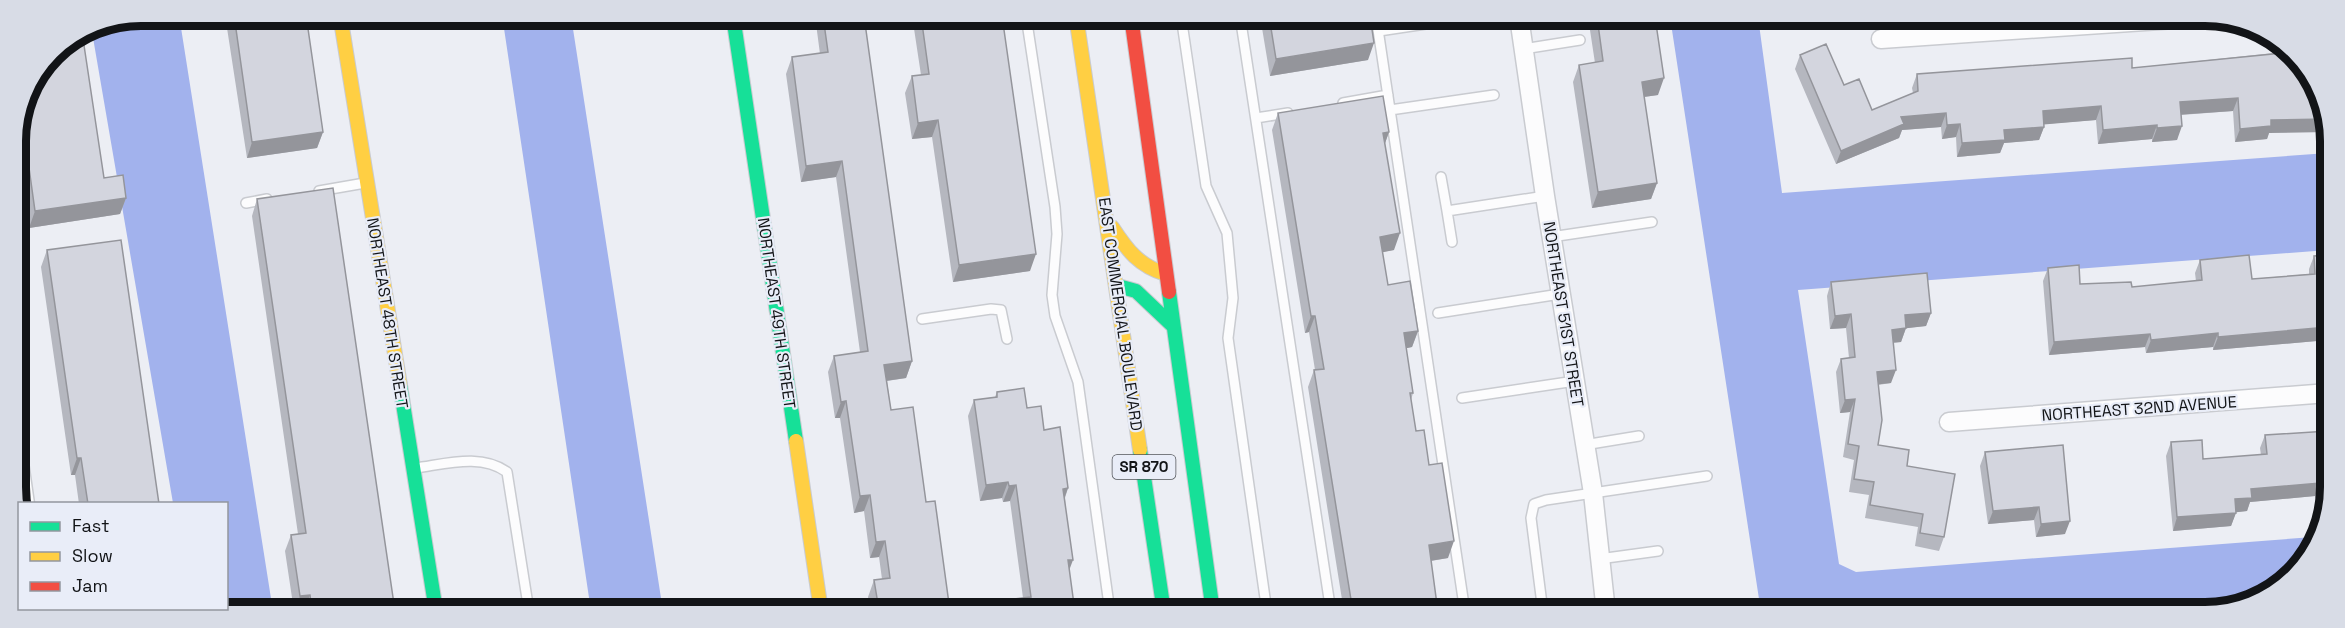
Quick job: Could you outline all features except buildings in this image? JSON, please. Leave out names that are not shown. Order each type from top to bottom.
[{"type":"main road","name":"NORTHEAST 48TH STREET","points":[[341,26],[435,602]]},
{"type":"main road","name":"NORTHEAST 49TH STREET","points":[[734,26],[820,602]]},
{"type":"main road","name":"EAST COMMERCIAL BOULEVARD","points":[[1079,26],[1163,602]]},
{"type":"main road","name":"SR 870","points":[[1132,26],[1211,602]]},
{"type":"main road","points":[[1108,220],[1131,257],[1146,269],[1166,274]]},
{"type":"main road","points":[[1118,286],[1136,291],[1173,326]]},
{"type":"street","name":"NORTHEAST 51ST STREET","points":[[1520,26],[1551,237],[1593,493],[1605,602]]},
{"type":"street","points":[[1881,39],[2072,26]]},
{"type":"street","name":"NORTHEAST 32ND AVENUE","points":[[1950,422],[2320,394]]},
{"type":"lane","points":[[1028,26],[1055,207],[1057,234],[1052,295],[1055,316],[1078,382],[1109,602]]},
{"type":"lane","points":[[1182,26],[1206,186],[1227,233],[1233,298],[1228,338],[1266,602]]},
{"type":"lane","points":[[1242,26],[1329,602]]},
{"type":"lane","points":[[1378,26],[1464,602]]},
{"type":"lane","points":[[1379,31],[1412,26]]},
{"type":"lane","points":[[1523,49],[1580,40]]},
{"type":"lane","points":[[1333,105],[1388,95]]},
{"type":"lane","points":[[1390,110],[1494,95]]},
{"type":"lane","points":[[1256,118],[1300,111]]},
{"type":"lane","points":[[1441,177],[1452,242]]},
{"type":"lane","points":[[312,192],[367,183]]},
{"type":"lane","points":[[1447,211],[1545,196]]},
{"type":"lane","points":[[246,203],[279,197]]},
{"type":"lane","points":[[1551,237],[1652,222]]},
{"type":"lane","points":[[1438,313],[1560,294]]},
{"type":"lane","points":[[921,319],[991,309],[1000,310],[1007,339]]},
{"type":"lane","points":[[1462,398],[1575,381]]},
{"type":"lane","points":[[1584,445],[1639,436]]},
{"type":"lane","points":[[413,468],[480,461],[496,464],[507,472],[528,602]]},
{"type":"lane","points":[[1542,602],[1531,518],[1534,504],[1707,476]]},
{"type":"lane","points":[[1599,559],[1658,551]]},
{"type":"water","points":[[126,26],[181,26],[272,602],[228,602],[228,502],[173,502],[93,36]]},
{"type":"water","points":[[504,26],[573,26],[662,602],[590,602]]},
{"type":"water","points":[[1671,26],[1759,26],[1782,193],[2320,154],[2320,251],[1798,290],[1839,564],[1856,572],[2308,537],[2296,557],[2274,579],[2248,594],[2212,602],[1759,602]]},
{"type":"traffic: fast","points":[[734,26],[796,441]]},
{"type":"traffic: fast","points":[[1118,286],[1136,291],[1173,326]]},
{"type":"traffic: fast","points":[[1169,292],[1212,602]]},
{"type":"traffic: fast","points":[[400,385],[435,602]]},
{"type":"traffic: fast","points":[[1140,450],[1163,602]]},
{"type":"traffic: slow","points":[[342,26],[400,385]]},
{"type":"traffic: slow","points":[[1077,26],[1140,450]]},
{"type":"traffic: slow","points":[[1112,227],[1134,256],[1148,267],[1166,274]]},
{"type":"traffic: slow","points":[[796,441],[820,602]]},
{"type":"traffic: jam","points":[[1132,26],[1169,292]]}]
